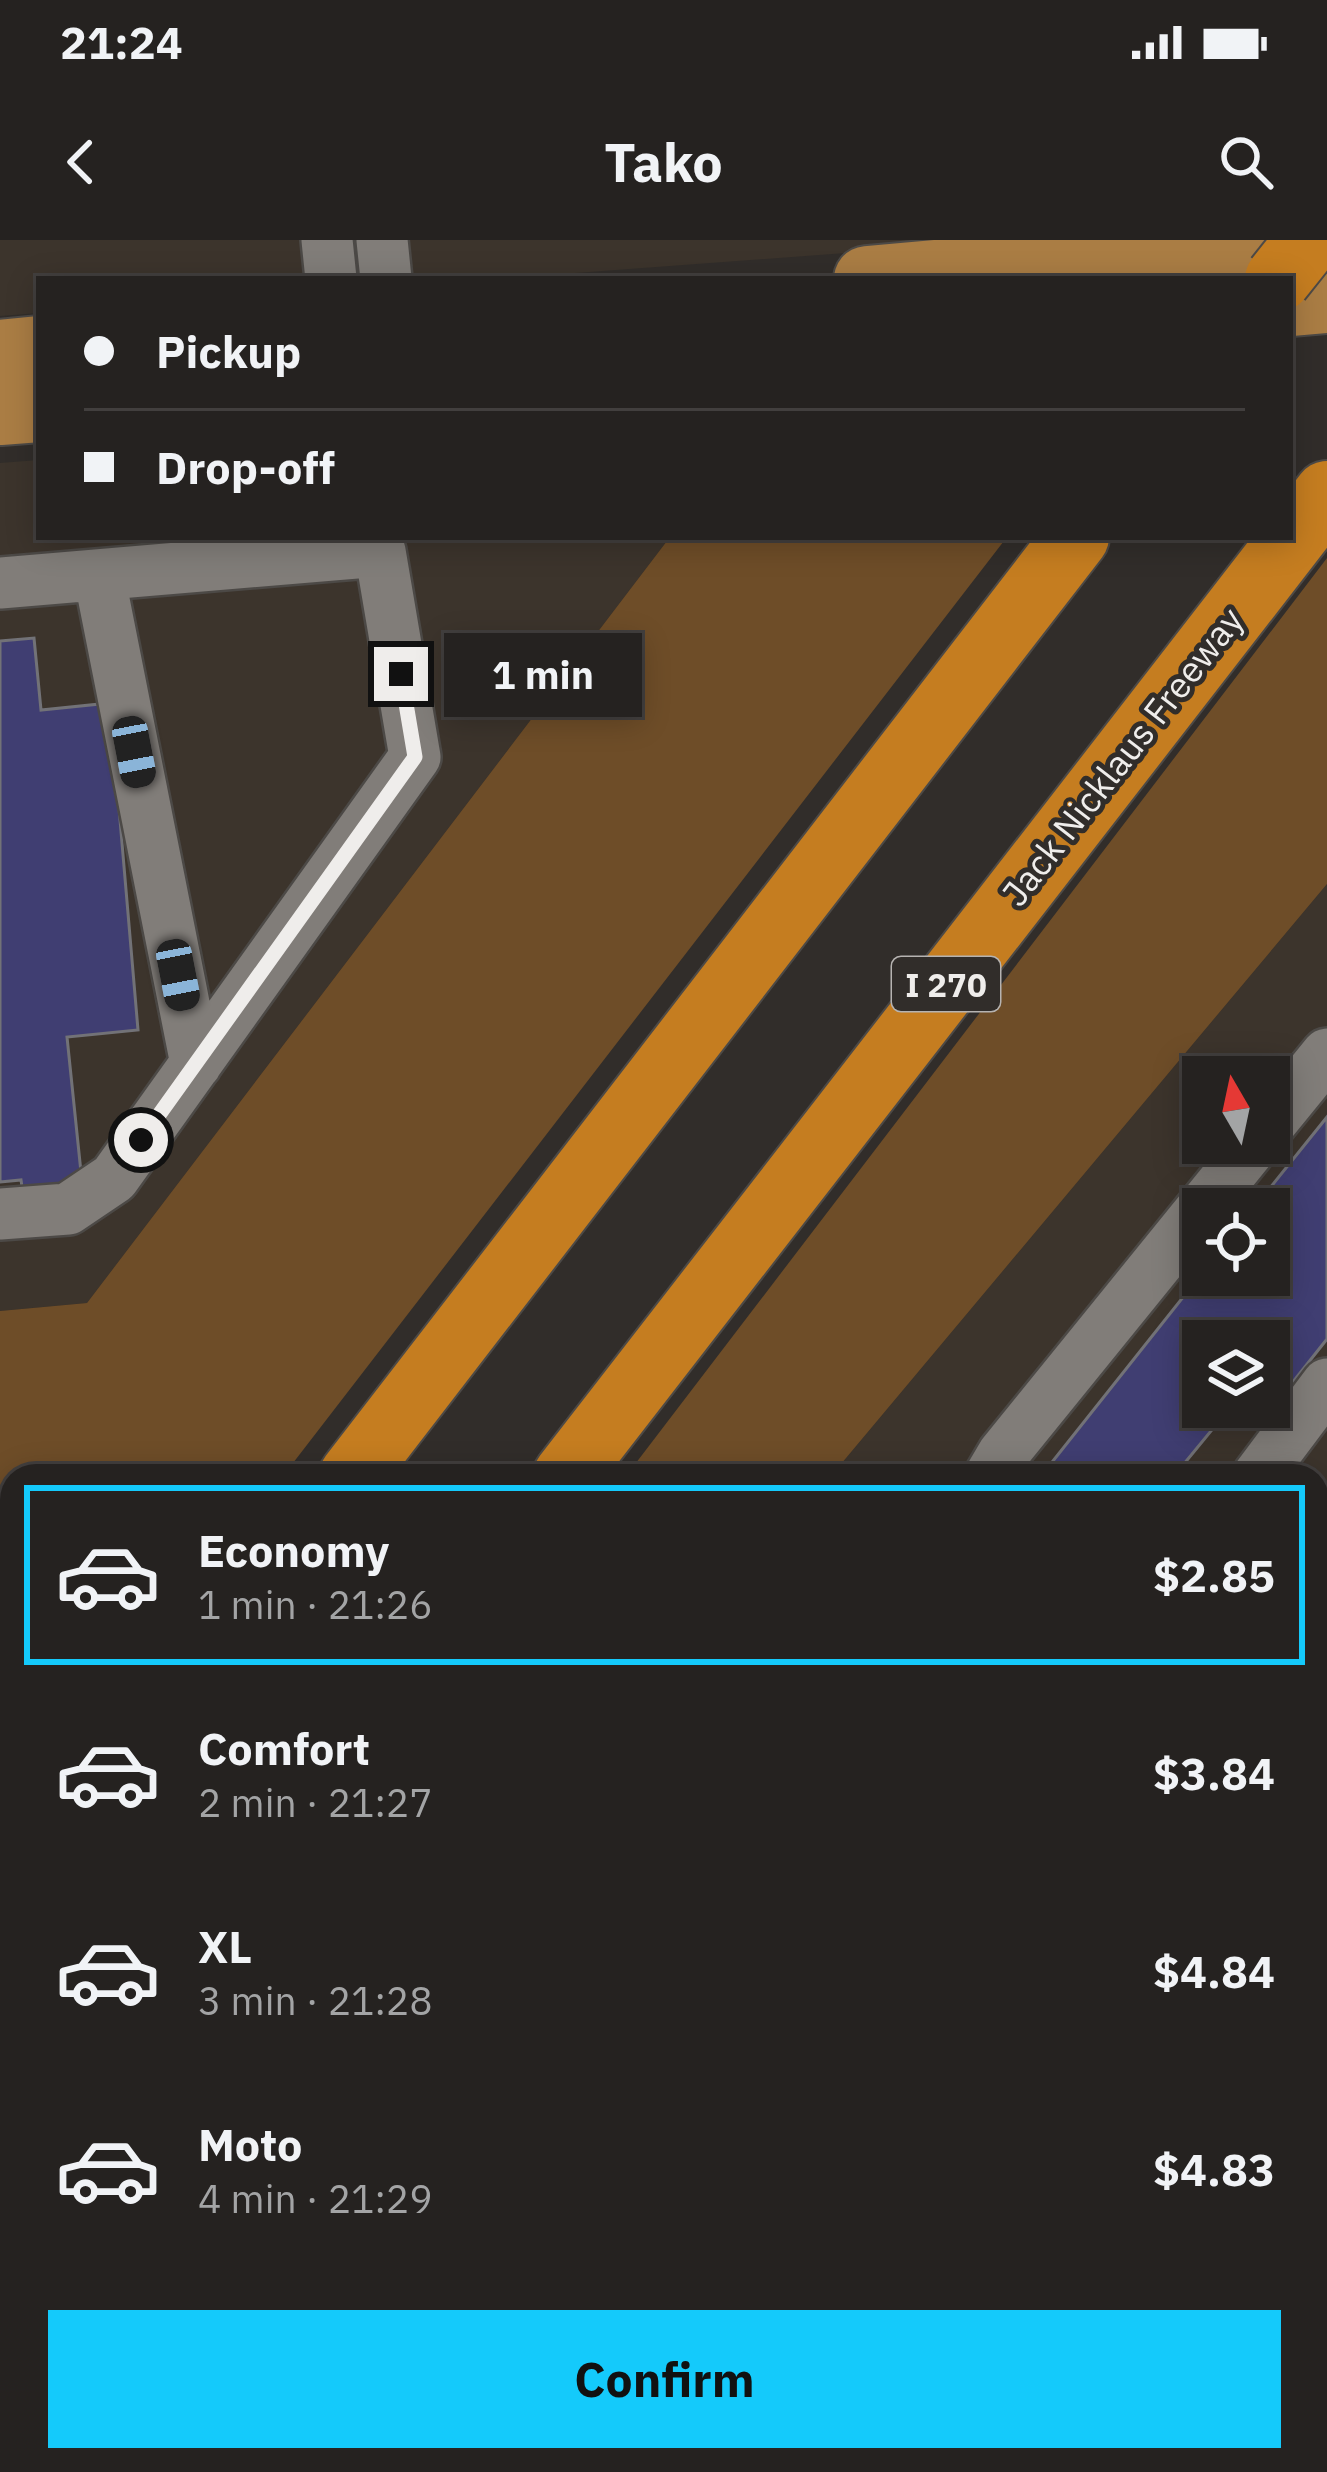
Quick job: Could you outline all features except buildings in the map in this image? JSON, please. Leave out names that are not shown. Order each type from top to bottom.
[{"type":"highway","points":[[1280,276],[1310,240]]},
{"type":"highway","name":"Jack Nicklaus Freeway","points":[[1293,538],[1327,494]]},
{"type":"highway","points":[[361,1464],[1074,540]]},
{"type":"highway","name":"Jack Nicklaus Freeway","points":[[575,1464],[1291,540]]},
{"type":"main road","points":[[901,276],[1310,240]]},
{"type":"main road","points":[[1293,303],[1327,300]]},
{"type":"main road","points":[[0,352],[36,349]]},
{"type":"main road","points":[[0,412],[36,409]]},
{"type":"street","points":[[327,240],[331,276]]},
{"type":"street","points":[[382,240],[386,276]]},
{"type":"street","points":[[0,583],[379,542],[415,757],[114,1178],[68,1209],[0,1214]]},
{"type":"street","points":[[99,575],[196,1064]]},
{"type":"street","points":[[1290,1099],[1327,1054]]},
{"type":"street","points":[[1000,1464],[1238,1164]]},
{"type":"street","points":[[1267,1464],[1327,1384]]},
{"type":"shaded area","points":[[0,240],[1022,240],[535,276],[36,276],[36,313],[0,316]]},
{"type":"shaded area","points":[[36,460],[36,540],[668,540],[87,1303],[0,1311],[0,463]]},
{"type":"shaded area","points":[[668,540],[1005,540],[292,1464],[0,1464],[0,1311],[87,1303]]},
{"type":"shaded area","points":[[1327,558],[1327,884],[841,1464],[635,1464]]},
{"type":"shaded area","points":[[1327,884],[1327,1464],[841,1464],[1182,1057],[1182,1164],[1290,1164],[1290,1056],[1183,1056]]},
{"type":"route","points":[[141,1140],[415,757],[401,674]]}]
